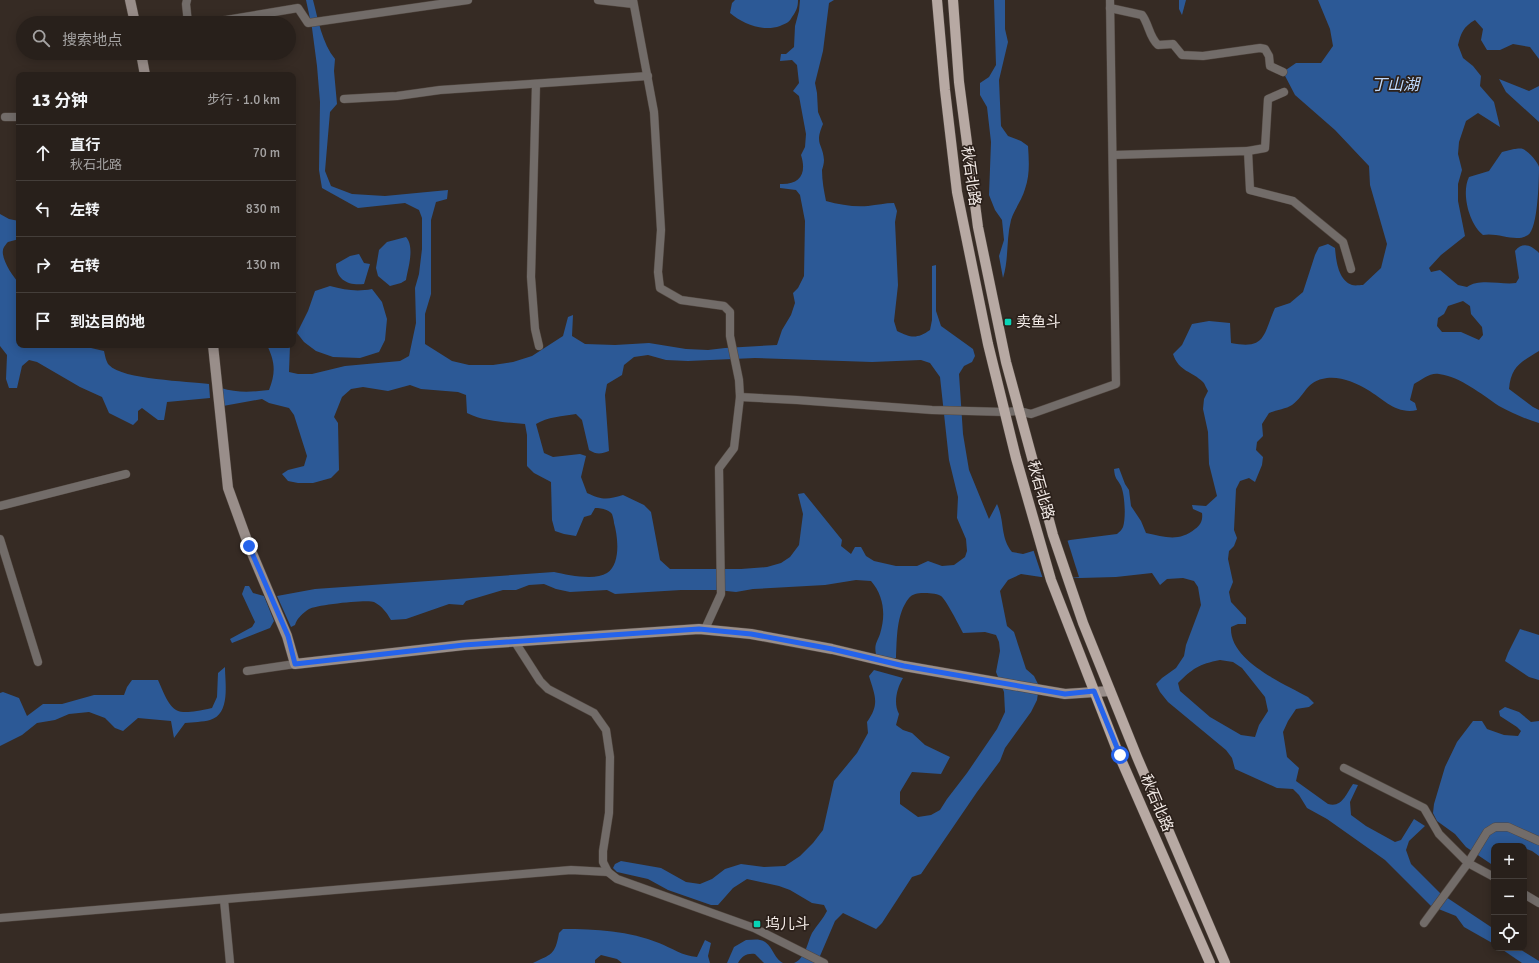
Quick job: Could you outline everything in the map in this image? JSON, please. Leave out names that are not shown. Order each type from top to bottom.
[{"type":"main road","name":"秋石北路","points":[[937,0],[945,90],[957,192],[988,344],[1016,458],[1051,580],[1126,769],[1210,963]]},
{"type":"main road","name":"秋石北路","points":[[953,0],[959,82],[978,227],[1006,362],[1053,535],[1083,623],[1110,691],[1170,837],[1225,963]]},
{"type":"street","points":[[130,0],[133,16]]},
{"type":"street","points":[[187,0],[187,16]]},
{"type":"street","points":[[250,16],[298,8],[308,23],[468,0]]},
{"type":"street","points":[[598,0],[633,2],[654,112],[661,230],[658,272],[660,288],[681,300],[724,306],[730,312],[730,336],[740,380],[740,397],[734,448],[719,468],[721,594],[705,629]]},
{"type":"street","points":[[740,397],[932,410],[1019,411],[1030,414],[1116,384],[1110,4],[1142,15],[1153,40],[1158,45],[1173,44],[1182,55],[1203,56],[1260,48],[1265,49],[1269,56],[1270,66],[1283,72]]},
{"type":"street","points":[[142,60],[144,72]]},
{"type":"street","points":[[344,99],[397,96],[440,90],[648,76]]},
{"type":"street","points":[[536,84],[531,276],[535,329],[539,346]]},
{"type":"street","points":[[1113,155],[1248,151],[1265,148],[1268,99],[1284,92]]},
{"type":"street","points":[[5,117],[16,117]]},
{"type":"street","points":[[1248,151],[1250,190],[1293,201],[1343,242],[1351,269]]},
{"type":"street","points":[[213,348],[228,488],[249,546],[288,636],[295,664]]},
{"type":"street","points":[[0,506],[126,474]]},
{"type":"street","points":[[0,538],[38,662]]},
{"type":"street","points":[[247,671],[295,664],[464,645],[705,629],[751,634],[832,649],[904,666],[1065,694],[1110,691]]},
{"type":"street","points":[[515,642],[540,681],[548,689],[594,713],[606,730],[610,757],[610,812],[603,851],[603,862],[608,872],[617,879],[754,928],[824,963]]},
{"type":"street","points":[[1344,768],[1424,808],[1439,834],[1468,863],[1491,875]]},
{"type":"street","points":[[1424,923],[1468,863],[1487,832],[1496,827],[1508,828],[1539,841]]},
{"type":"street","points":[[0,918],[571,870],[608,872]]},
{"type":"street","points":[[1527,896],[1539,902]]},
{"type":"street","points":[[224,900],[230,963]]},
{"type":"water","name":"丁山湖","points":[[306,0],[313,0],[324,38],[335,59],[334,71],[337,104],[330,112],[325,171],[331,186],[352,194],[385,196],[448,190],[447,199],[436,202],[431,220],[431,294],[425,314],[425,344],[452,361],[469,365],[493,365],[513,362],[532,356],[563,336],[568,317],[573,315],[572,336],[585,344],[615,345],[649,343],[686,349],[708,350],[777,345],[782,330],[791,315],[795,303],[793,293],[798,288],[804,276],[805,221],[800,195],[796,190],[780,188],[780,184],[793,183],[802,173],[803,162],[801,155],[805,147],[806,134],[799,96],[793,91],[799,83],[797,65],[792,60],[780,61],[781,54],[786,54],[794,47],[795,26],[800,0],[834,0],[829,3],[823,51],[815,83],[818,112],[823,124],[820,131],[819,140],[824,160],[822,174],[826,201],[842,205],[858,206],[894,203],[897,211],[895,222],[898,285],[894,321],[897,331],[910,336],[918,336],[930,330],[932,320],[932,266],[936,265],[936,311],[941,326],[973,349],[975,356],[972,362],[964,366],[959,374],[963,434],[969,470],[989,519],[997,504],[1008,546],[1012,552],[1023,554],[1070,540],[1117,534],[1123,527],[1125,512],[1121,486],[1114,473],[1114,469],[1119,468],[1129,490],[1131,506],[1141,521],[1146,533],[1166,537],[1177,537],[1189,533],[1199,526],[1202,513],[1193,509],[1192,505],[1206,506],[1217,496],[1209,464],[1208,432],[1203,409],[1204,399],[1208,391],[1199,378],[1182,368],[1173,354],[1182,345],[1192,324],[1209,321],[1230,323],[1231,343],[1242,345],[1257,342],[1265,333],[1275,308],[1290,303],[1303,292],[1319,247],[1328,244],[1335,248],[1337,264],[1341,274],[1347,282],[1352,285],[1363,285],[1381,268],[1387,244],[1370,185],[1369,166],[1335,130],[1295,95],[1283,72],[1296,63],[1321,63],[1333,46],[1330,29],[1318,0],[1539,0],[1539,59],[1530,47],[1513,44],[1500,50],[1487,50],[1481,40],[1483,29],[1475,20],[1465,28],[1462,34],[1458,45],[1463,58],[1473,66],[1481,76],[1480,86],[1494,102],[1500,127],[1478,113],[1466,121],[1459,142],[1458,154],[1462,170],[1458,184],[1458,201],[1465,236],[1441,255],[1429,268],[1431,272],[1440,270],[1458,285],[1467,287],[1472,284],[1484,282],[1516,283],[1519,278],[1515,251],[1524,245],[1533,248],[1539,253],[1539,351],[1518,366],[1512,375],[1509,389],[1539,410],[1539,423],[1519,416],[1499,406],[1463,382],[1439,374],[1429,375],[1414,384],[1410,400],[1415,403],[1417,410],[1410,411],[1397,408],[1385,402],[1364,387],[1348,381],[1337,378],[1327,378],[1314,382],[1292,405],[1269,413],[1262,424],[1263,436],[1257,442],[1256,450],[1263,457],[1262,465],[1255,482],[1249,478],[1240,481],[1236,489],[1234,530],[1237,538],[1234,546],[1229,551],[1228,559],[1233,582],[1229,592],[1231,602],[1246,618],[1246,624],[1238,624],[1231,627],[1233,639],[1239,650],[1259,670],[1308,697],[1314,703],[1309,707],[1296,709],[1283,732],[1287,757],[1299,768],[1296,781],[1328,804],[1333,805],[1337,804],[1343,799],[1353,784],[1358,785],[1350,802],[1351,815],[1366,826],[1395,842],[1401,840],[1414,819],[1425,826],[1409,841],[1406,850],[1411,864],[1440,893],[1491,927],[1491,942],[1464,927],[1456,916],[1431,906],[1385,860],[1327,819],[1307,808],[1299,795],[1293,789],[1277,788],[1235,769],[1232,758],[1226,750],[1168,702],[1156,684],[1176,668],[1184,656],[1186,645],[1201,605],[1198,587],[1194,581],[1183,578],[1167,579],[1160,585],[1152,573],[1116,577],[1080,578],[1041,577],[1021,574],[1008,580],[1000,591],[1007,626],[1014,632],[1026,669],[1034,676],[1039,686],[1037,700],[1031,712],[1005,748],[1000,761],[921,874],[912,877],[882,923],[876,929],[843,913],[835,921],[817,963],[794,963],[804,954],[812,933],[824,917],[827,911],[824,905],[812,903],[790,890],[779,886],[747,879],[733,888],[718,905],[711,905],[668,890],[648,879],[617,872],[613,868],[615,864],[621,861],[661,868],[686,882],[700,884],[712,879],[725,869],[741,864],[764,867],[785,866],[800,856],[823,830],[834,781],[857,753],[868,733],[867,722],[874,710],[875,705],[873,689],[869,676],[874,670],[903,678],[896,696],[896,705],[899,714],[896,725],[903,730],[912,733],[925,745],[950,757],[941,774],[912,772],[900,792],[900,804],[918,817],[931,815],[940,810],[997,729],[1005,712],[1004,692],[996,672],[1000,651],[999,642],[996,635],[985,632],[963,633],[949,607],[941,596],[930,593],[921,593],[910,597],[902,611],[899,619],[896,658],[886,658],[876,654],[875,651],[877,641],[882,627],[883,606],[879,593],[871,581],[856,580],[825,585],[753,589],[736,592],[717,590],[681,590],[615,594],[607,590],[570,592],[556,589],[544,584],[529,585],[516,590],[503,590],[466,601],[463,605],[449,604],[406,619],[391,620],[386,612],[374,602],[370,601],[313,607],[302,614],[295,625],[291,627],[277,596],[315,589],[554,572],[581,577],[596,577],[607,573],[611,569],[615,563],[617,550],[617,535],[612,514],[604,509],[595,508],[591,515],[584,517],[576,536],[555,531],[552,520],[551,482],[534,473],[527,466],[527,435],[525,424],[488,420],[467,413],[466,395],[458,392],[421,389],[410,385],[388,391],[363,387],[351,389],[342,397],[334,417],[338,423],[339,470],[331,478],[313,483],[288,481],[282,474],[288,470],[304,466],[307,456],[294,415],[289,408],[269,403],[262,399],[223,406],[221,388],[245,392],[269,390],[273,378],[274,367],[268,348],[290,348],[289,372],[298,374],[312,374],[345,366],[400,361],[409,356],[416,323],[415,288],[419,274],[422,249],[422,218],[419,210],[405,203],[358,208],[322,188],[319,170],[320,102],[312,28]],"holes":[[[1463,301],[1470,306],[1471,314],[1482,327],[1483,335],[1479,340],[1461,332],[1442,332],[1437,326],[1438,318],[1444,314],[1448,306]],[[648,355],[666,360],[688,361],[755,358],[872,362],[921,360],[930,363],[940,377],[949,460],[958,497],[957,518],[966,539],[967,551],[965,557],[954,565],[942,566],[928,561],[917,566],[896,566],[874,561],[866,556],[861,547],[855,547],[851,554],[841,546],[842,540],[804,493],[798,494],[803,514],[799,545],[790,557],[781,563],[767,567],[741,569],[670,569],[660,560],[651,512],[644,505],[623,495],[613,498],[605,498],[587,493],[581,477],[586,456],[580,454],[553,457],[544,453],[536,424],[550,418],[576,414],[582,420],[589,450],[599,454],[609,451],[605,395],[607,384],[622,375],[624,365],[634,357]],[[1220,660],[1233,662],[1242,668],[1265,697],[1268,711],[1259,725],[1255,737],[1241,735],[1210,717],[1180,691],[1178,683],[1201,665]]]},
{"type":"water","points":[[735,0],[798,0],[798,5],[788,22],[774,28],[767,28],[747,24],[730,13],[732,3]]},
{"type":"water","points":[[994,0],[1005,0],[1005,29],[1008,42],[999,80],[1001,126],[1008,136],[1021,141],[1028,146],[1029,157],[1027,184],[1012,216],[1009,227],[1006,264],[1003,278],[999,256],[1004,240],[1002,220],[995,210],[989,195],[991,142],[987,107],[980,95],[980,83],[989,77],[996,65]]},
{"type":"water","points":[[1179,0],[1186,0],[1182,15],[1179,9]]},
{"type":"water","points":[[1499,79],[1529,91],[1539,86],[1539,122],[1506,92]]},
{"type":"water","points":[[1514,149],[1525,150],[1535,160],[1539,167],[1539,182],[1534,224],[1528,235],[1523,237],[1512,238],[1489,234],[1483,235],[1474,224],[1468,208],[1466,191],[1469,177],[1489,171],[1502,152]]},
{"type":"water","points":[[0,214],[9,219],[16,220],[16,240],[8,242],[4,248],[3,254],[8,268],[16,279],[16,348],[91,348],[104,351],[109,365],[116,370],[141,377],[209,384],[210,398],[167,402],[164,420],[158,420],[142,408],[138,411],[138,420],[133,425],[109,413],[102,397],[80,387],[37,362],[29,360],[22,366],[17,388],[9,388],[6,379],[7,355],[0,346]]},
{"type":"water","points":[[406,237],[409,241],[410,252],[406,280],[390,286],[378,276],[376,268],[379,250],[387,242]]},
{"type":"water","points":[[359,254],[364,263],[370,264],[364,284],[353,284],[344,281],[338,274],[336,264],[350,256]]},
{"type":"water","points":[[330,286],[351,290],[372,289],[382,302],[387,319],[385,340],[379,352],[360,358],[333,357],[316,351],[304,342],[297,333],[308,311],[315,291]]},
{"type":"water","points":[[245,586],[249,586],[253,593],[264,596],[274,621],[270,628],[232,643],[230,639],[252,627],[255,622],[242,594]]},
{"type":"water","points":[[1520,629],[1539,635],[1539,680],[1529,677],[1505,661]]},
{"type":"water","points":[[225,667],[226,689],[224,705],[217,717],[201,722],[185,723],[174,738],[171,721],[138,718],[123,731],[115,728],[105,718],[89,712],[69,714],[55,720],[37,723],[22,735],[0,746],[0,693],[3,692],[19,698],[27,716],[43,704],[62,704],[94,695],[124,695],[132,680],[158,680],[167,700],[176,710],[182,712],[199,711],[212,708],[217,697],[218,673]]},
{"type":"water","points":[[1505,707],[1519,712],[1531,722],[1539,721],[1539,856],[1527,849],[1527,843],[1491,843],[1491,864],[1466,847],[1455,834],[1437,821],[1433,813],[1434,804],[1445,767],[1457,742],[1473,721],[1482,721],[1487,729],[1504,735],[1518,736],[1521,731],[1500,716],[1499,711]]},
{"type":"water","points":[[563,929],[600,930],[624,933],[648,939],[682,953],[697,957],[705,940],[711,943],[708,956],[710,963],[622,963],[617,959],[601,955],[595,960],[595,963],[533,963],[548,956],[554,950],[559,933]]},
{"type":"water","points":[[746,940],[764,941],[777,958],[783,963],[764,963],[755,954],[750,954],[741,958],[738,963],[727,963],[734,947]]},
{"type":"water","points":[[1504,951],[1523,951],[1539,961],[1539,963],[1522,963]]},
{"type":"pier","points":[[1067,539],[1079,577],[1043,579],[1033,549]]},
{"type":"place","name":"卖鱼斗","points":[[1008,322]]},
{"type":"place","name":"坞儿斗","points":[[757,924]]},
{"type":"route","points":[[249,546],[288,636],[295,664],[464,645],[699,629],[751,634],[832,649],[904,666],[1065,694],[1094,691],[1120,755]]}]
